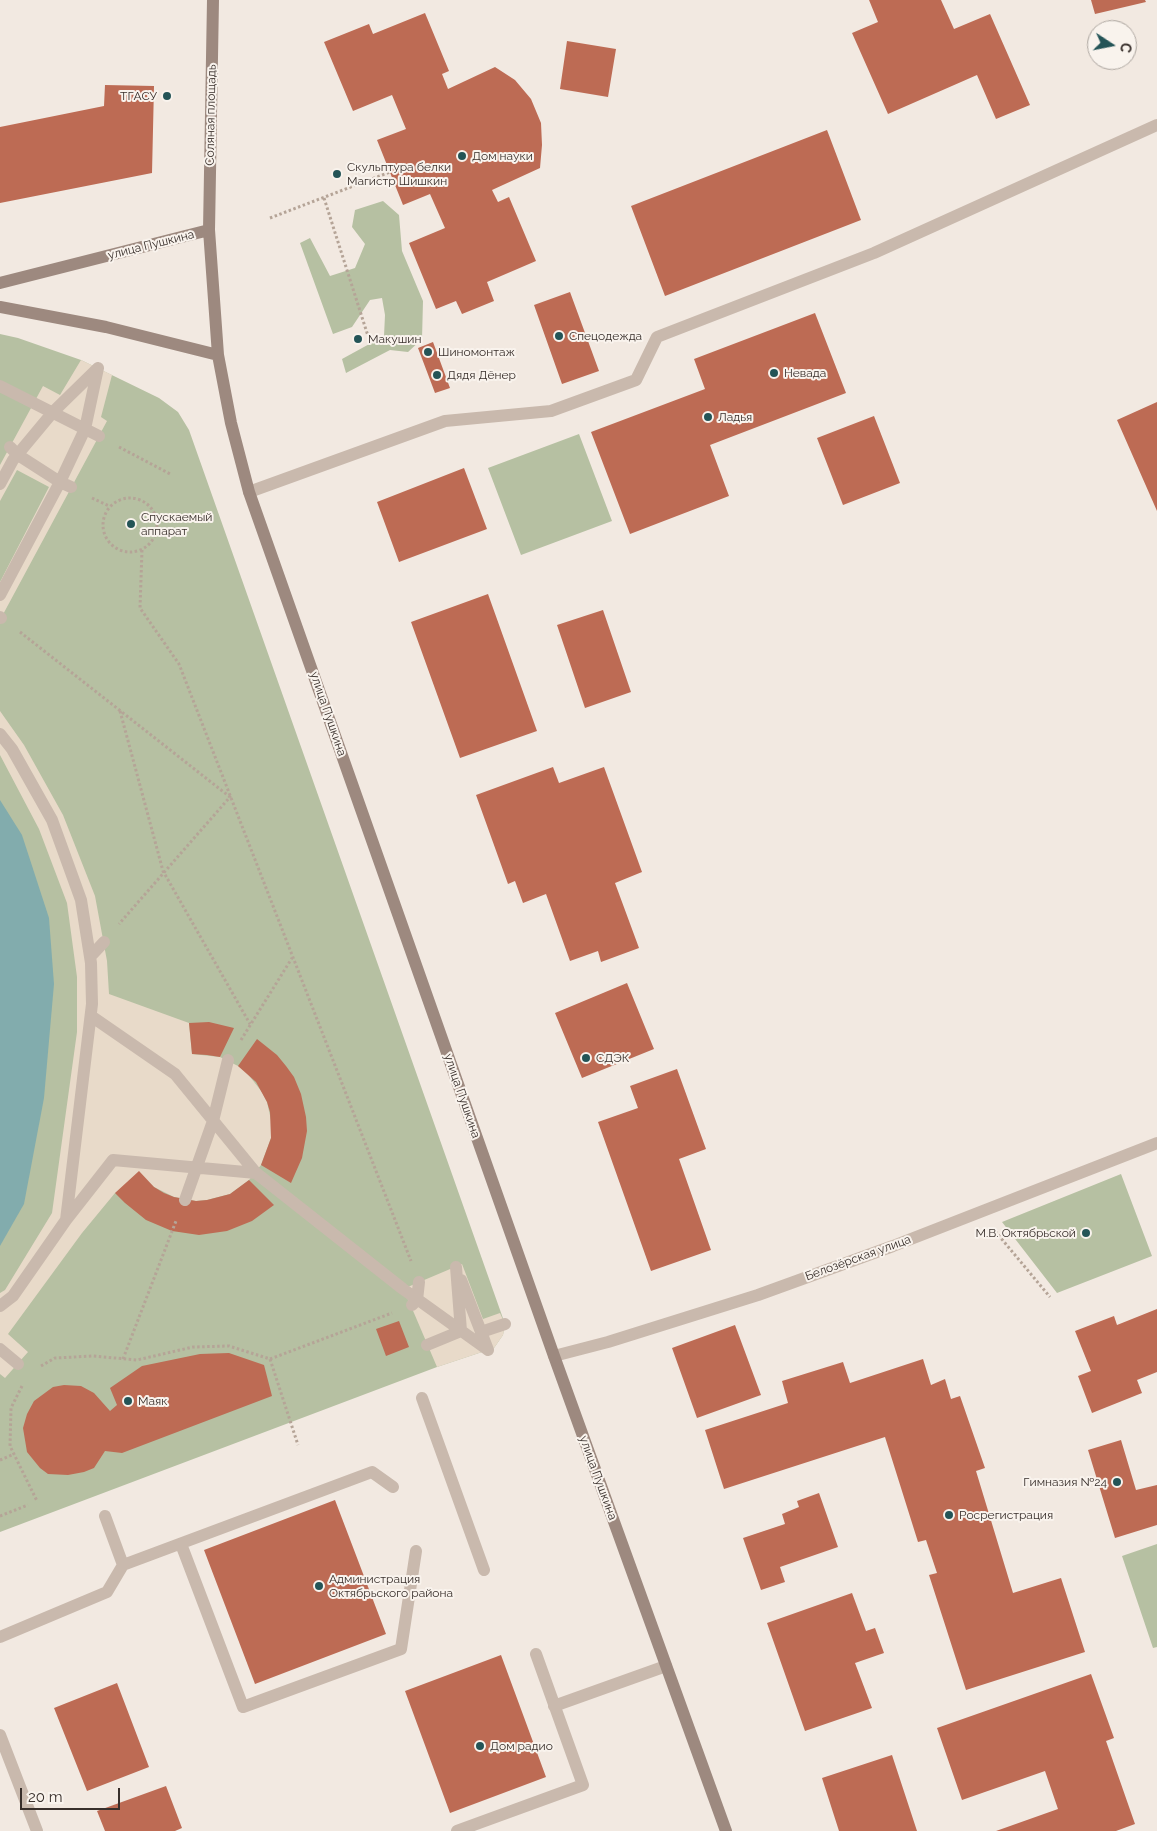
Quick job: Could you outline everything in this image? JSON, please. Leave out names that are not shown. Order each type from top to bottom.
[{"type":"main road","name":"Соляная площадь","points":[[209,230],[213,0]]},
{"type":"main road","name":"улица Пушкина","points":[[0,283],[209,230],[218,355],[231,423],[249,492],[554,1356],[726,1831]]},
{"type":"main road","points":[[0,306],[106,327],[218,355]]},
{"type":"street","points":[[249,492],[445,421],[551,411],[636,380],[657,337],[874,253],[1157,125]]},
{"type":"street","points":[[0,484],[13,460],[14,451],[98,368],[85,428],[66,484],[0,595]]},
{"type":"street","points":[[0,386],[99,436]]},
{"type":"street","points":[[14,451],[66,484]]},
{"type":"street","points":[[0,734],[12,749],[52,820],[81,900],[90,956],[91,1016],[66,1220]]},
{"type":"street","points":[[90,956],[104,942]]},
{"type":"street","points":[[91,1016],[175,1074],[256,1173],[414,1303],[461,1331],[488,1350],[456,1267],[461,1331]]},
{"type":"street","points":[[185,1200],[213,1121],[228,1060]]},
{"type":"street","name":"Белозёрская улица","points":[[554,1356],[608,1342],[758,1295],[894,1246],[1157,1143]]},
{"type":"street","points":[[0,1306],[13,1296],[66,1220],[113,1160],[256,1173]]},
{"type":"street","points":[[414,1303],[419,1282]]},
{"type":"street","points":[[481,1332],[505,1324]]},
{"type":"street","points":[[427,1345],[461,1331]]},
{"type":"street","points":[[0,1349],[18,1364]]},
{"type":"street","points":[[422,1398],[484,1570]]},
{"type":"street","points":[[0,1637],[107,1592],[123,1565],[372,1472],[393,1487]]},
{"type":"street","points":[[105,1516],[123,1565]]},
{"type":"street","points":[[180,1544],[243,1706],[401,1649],[416,1551]]},
{"type":"street","points":[[457,1831],[583,1785],[536,1654]]},
{"type":"street","points":[[554,1706],[666,1666]]},
{"type":"street","points":[[0,1735],[37,1831]]},
{"type":"path","points":[[270,218],[390,172]]},
{"type":"path","points":[[324,198],[368,336]]},
{"type":"path","points":[[99,436],[172,475]]},
{"type":"path","points":[[129,497],[139,498],[149,504],[155,512],[158,523],[157,534],[151,543],[142,550],[132,553],[122,551],[112,546],[105,537],[103,527],[104,516],[109,506],[118,500],[129,497]]},
{"type":"path","points":[[142,550],[140,608],[179,664],[409,1256]]},
{"type":"path","points":[[1,617],[230,797]]},
{"type":"path","points":[[120,710],[163,871],[250,1024]]},
{"type":"path","points":[[104,942],[163,871],[230,797]]},
{"type":"path","points":[[228,1060],[293,958]]},
{"type":"path","points":[[123,1359],[185,1200]]},
{"type":"path","points":[[990,1226],[1050,1297]]},
{"type":"path","points":[[38,1368],[55,1358],[93,1356],[137,1360],[193,1347],[229,1346],[270,1360],[414,1303]]},
{"type":"path","points":[[270,1360],[298,1445]]},
{"type":"path","points":[[25,1381],[11,1408],[10,1446],[37,1501]]},
{"type":"path","points":[[0,1460],[14,1454]]},
{"type":"path","points":[[0,1516],[28,1505]]},
{"type":"green space","points":[[383,201],[399,215],[402,251],[423,301],[422,339],[408,352],[390,350],[346,373],[342,359],[384,336],[385,315],[382,298],[370,300],[352,327],[333,334],[300,243],[310,238],[330,276],[355,268],[365,244],[352,227],[355,210]]},
{"type":"green space","points":[[0,334],[18,338],[81,360],[159,398],[178,412],[189,430],[505,1324],[503,1335],[494,1348],[437,1367],[0,1532]]},
{"type":"green space","points":[[579,434],[612,521],[521,555],[488,468]]},
{"type":"green space","points":[[1121,1174],[1152,1256],[1057,1293],[1002,1222]]},
{"type":"green space","points":[[1157,1544],[1157,1647],[1153,1648],[1122,1556]]},
{"type":"shaded area","points":[[81,360],[112,375],[101,417],[107,421],[0,620],[0,582],[49,487],[17,470],[0,501],[0,465],[43,386],[60,395]]},
{"type":"shaded area","points":[[0,711],[24,745],[63,815],[95,896],[107,961],[109,994],[189,1023],[192,1054],[220,1057],[247,1073],[262,1092],[267,1102],[271,1120],[271,1138],[261,1165],[249,1180],[230,1194],[196,1201],[174,1197],[154,1187],[146,1180],[115,1193],[82,1233],[8,1334],[28,1352],[5,1378],[0,1374],[0,1293],[5,1290],[52,1213],[77,1032],[77,977],[67,903],[39,829],[0,755]]},
{"type":"shaded area","points":[[462,1264],[483,1319],[500,1313],[505,1324],[503,1335],[494,1348],[437,1367],[403,1289]]},
{"type":"water","points":[[0,800],[22,835],[49,918],[54,984],[44,1098],[24,1204],[0,1246]]},
{"type":"building","points":[[869,0],[941,0],[954,29],[990,14],[1030,105],[996,119],[977,75],[888,114],[852,33],[878,22]]},
{"type":"building","points":[[1091,0],[1145,0],[1146,2],[1095,14]]},
{"type":"building","name":"Дом науки","points":[[425,13],[449,71],[442,74],[448,89],[495,67],[515,80],[531,99],[541,123],[540,168],[492,190],[498,202],[509,197],[536,261],[487,282],[494,301],[462,314],[456,301],[436,309],[409,243],[445,228],[430,194],[403,205],[377,140],[406,129],[392,95],[353,111],[324,42],[369,24],[373,34]]},
{"type":"building","points":[[567,41],[616,49],[608,97],[560,89]]},
{"type":"building","points":[[105,85],[154,86],[152,173],[0,203],[0,127],[104,106]]},
{"type":"building","points":[[827,130],[861,220],[665,296],[631,206]]},
{"type":"building","points":[[570,292],[599,371],[562,384],[534,305]]},
{"type":"building","name":"Ладья","points":[[815,313],[846,393],[710,445],[729,496],[630,534],[591,432],[705,389],[694,359]]},
{"type":"building","name":"Дядя Дёнер","points":[[433,342],[450,388],[435,393],[418,348]]},
{"type":"building","points":[[1157,402],[1157,511],[1117,420]]},
{"type":"building","points":[[874,416],[900,483],[843,505],[817,438]]},
{"type":"building","points":[[464,468],[487,529],[399,562],[377,502]]},
{"type":"building","points":[[488,594],[537,731],[460,758],[411,622]]},
{"type":"building","points":[[603,610],[631,692],[585,708],[557,625]]},
{"type":"building","points":[[553,767],[559,783],[604,767],[642,872],[615,883],[639,948],[601,962],[598,951],[570,961],[546,894],[523,903],[515,881],[508,884],[476,795]]},
{"type":"building","points":[[627,983],[654,1049],[582,1078],[555,1013]]},
{"type":"building","points":[[209,1022],[234,1028],[220,1057],[192,1054],[189,1023]]},
{"type":"building","points":[[257,1039],[277,1055],[286,1066],[294,1077],[301,1094],[307,1131],[302,1158],[291,1183],[261,1165],[271,1138],[270,1112],[267,1102],[256,1082],[238,1066]]},
{"type":"building","points":[[677,1069],[706,1149],[679,1159],[711,1250],[651,1271],[598,1122],[638,1108],[630,1086]]},
{"type":"building","points":[[139,1171],[154,1187],[164,1193],[196,1201],[230,1194],[249,1180],[274,1205],[252,1221],[227,1231],[199,1235],[172,1231],[146,1220],[115,1193]]},
{"type":"building","points":[[1157,1309],[1157,1372],[1137,1380],[1142,1393],[1092,1413],[1078,1376],[1091,1371],[1075,1331],[1114,1316],[1117,1325]]},
{"type":"building","points":[[399,1321],[409,1347],[386,1356],[376,1329]]},
{"type":"building","points":[[735,1325],[761,1395],[697,1418],[672,1348]]},
{"type":"building","points":[[229,1353],[264,1365],[272,1396],[122,1453],[105,1451],[94,1468],[84,1472],[68,1475],[48,1474],[40,1468],[27,1452],[23,1428],[27,1414],[34,1401],[53,1387],[64,1385],[81,1386],[94,1393],[110,1411],[117,1405],[110,1388],[142,1366],[200,1354]]},
{"type":"building","name":"Росрегистрация","points":[[923,1359],[931,1385],[945,1379],[951,1399],[960,1396],[985,1468],[976,1471],[1013,1593],[1061,1578],[1085,1652],[966,1690],[929,1575],[937,1573],[926,1540],[918,1542],[885,1437],[724,1489],[705,1430],[788,1403],[782,1381],[843,1362],[850,1383]]},
{"type":"building","points":[[1121,1440],[1136,1490],[1157,1485],[1157,1525],[1115,1538],[1088,1450]]},
{"type":"building","points":[[819,1493],[838,1547],[780,1567],[785,1582],[761,1590],[743,1538],[785,1524],[782,1514],[799,1507],[797,1501]]},
{"type":"building","points":[[335,1500],[386,1634],[255,1684],[204,1550]]},
{"type":"building","points":[[852,1593],[866,1631],[875,1628],[884,1653],[855,1663],[872,1708],[805,1731],[767,1623]]},
{"type":"building","name":"Дом радио","points":[[501,1655],[546,1777],[450,1813],[405,1691]]},
{"type":"building","points":[[1091,1674],[1114,1738],[1106,1741],[1135,1824],[1116,1831],[996,1831],[1058,1809],[1045,1771],[962,1800],[937,1728]]},
{"type":"building","points":[[117,1683],[149,1767],[87,1791],[54,1708]]},
{"type":"building","points":[[892,1755],[917,1831],[839,1831],[822,1778]]},
{"type":"building","points":[[166,1786],[182,1828],[175,1831],[105,1831],[97,1811]]},
{"type":"place","name":"ТГАСУ","points":[[167,96]]},
{"type":"place","name":"Дом науки","points":[[462,156]]},
{"type":"place","name":"Скульптура белки Магистр Шишкин","points":[[337,174]]},
{"type":"place","name":"Спецодежда","points":[[559,336]]},
{"type":"place","name":"Макушин","points":[[358,339]]},
{"type":"place","name":"Шиномонтаж","points":[[428,352]]},
{"type":"place","name":"Невада","points":[[774,373]]},
{"type":"place","name":"Дядя Дёнер","points":[[437,375]]},
{"type":"place","name":"Ладья","points":[[708,417]]},
{"type":"place","name":"Спускаемый аппарат","points":[[131,524]]},
{"type":"place","name":"СДЭК","points":[[586,1058]]},
{"type":"place","name":"М.В. Октябрьской","points":[[1086,1233]]},
{"type":"place","name":"Маяк","points":[[128,1401]]},
{"type":"place","name":"Гимназия №24","points":[[1117,1482]]},
{"type":"place","name":"Росрегистрация","points":[[949,1515]]},
{"type":"place","name":"Администрация Октябрьского района","points":[[319,1586]]},
{"type":"place","name":"Дом радио","points":[[480,1746]]}]
